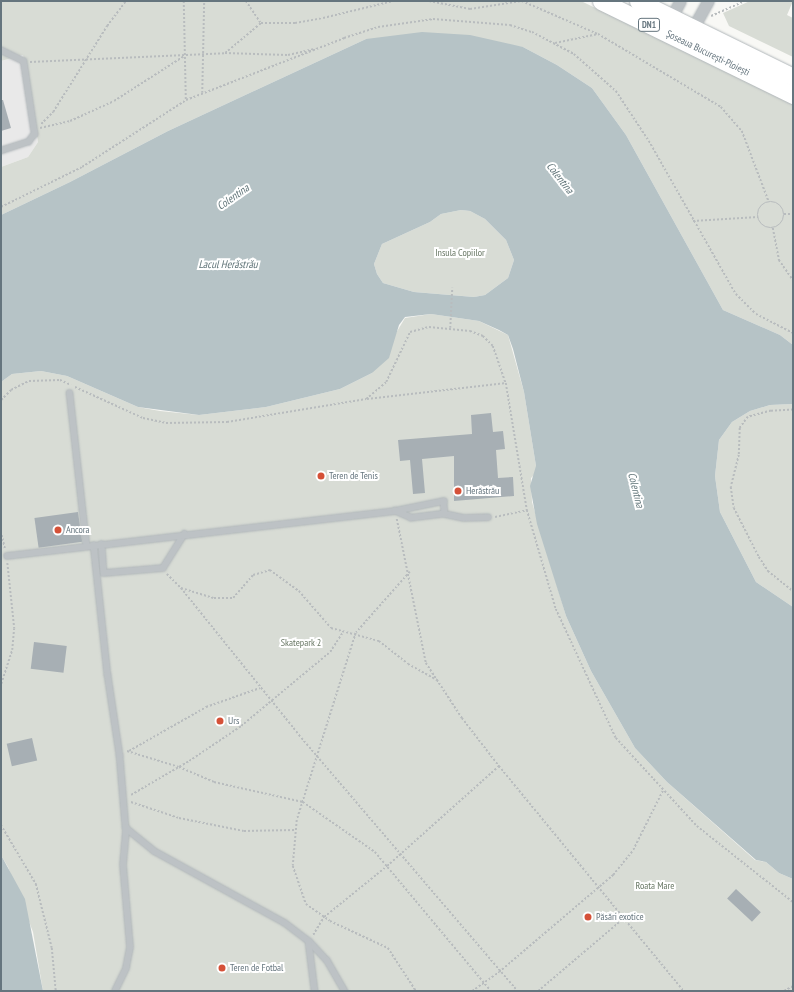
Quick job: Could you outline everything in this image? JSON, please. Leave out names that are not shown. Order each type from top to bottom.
[{"type":"main road","name":"Șoseaua București-Ploiești","points":[[601,1],[793,95]]},
{"type":"main road","name":"Șoseaua București-Ploiești","points":[[638,1],[672,18],[699,23],[793,77]]},
{"type":"street","points":[[672,18],[680,1]]},
{"type":"street","points":[[699,23],[708,1]]},
{"type":"lane","points":[[1,50],[24,61],[35,134],[29,142],[1,151]]},
{"type":"lane","points":[[70,393],[120,755],[124,799],[126,828],[123,865],[130,947],[126,968],[115,991]]},
{"type":"lane","points":[[6,556],[184,534],[395,511],[444,501],[445,514]]},
{"type":"lane","points":[[395,511],[411,518],[445,514],[464,518],[488,517]]},
{"type":"lane","points":[[102,544],[104,573],[163,568],[184,534]]},
{"type":"lane","points":[[126,828],[154,851],[285,923],[309,941],[327,960],[345,991]]},
{"type":"lane","points":[[309,941],[315,991]]},
{"type":"path","points":[[34,129],[53,112],[89,59],[107,26],[126,1]]},
{"type":"path","points":[[184,1],[186,100]]},
{"type":"path","points":[[202,93],[204,1]]},
{"type":"path","points":[[246,1],[261,23]]},
{"type":"path","points":[[225,53],[261,23],[295,23],[323,18],[393,1]]},
{"type":"path","points":[[429,1],[470,9],[522,1],[598,34],[710,100],[732,118],[742,131],[755,159],[769,202]]},
{"type":"path","points":[[699,23],[744,1]]},
{"type":"path","points":[[1,207],[82,167],[186,100],[321,47],[378,27],[433,19],[510,25],[532,32],[555,43],[598,73],[616,91],[645,135],[693,221],[744,305],[756,314],[793,332]]},
{"type":"path","points":[[555,43],[598,34]]},
{"type":"path","points":[[24,61],[184,56],[225,53],[288,55],[321,47]]},
{"type":"path","points":[[34,129],[70,121],[114,101],[184,56]]},
{"type":"path","points":[[769,202],[778,204],[784,214],[782,222],[773,228],[764,226],[758,217],[762,206],[769,202]]},
{"type":"path","points":[[784,214],[793,214]]},
{"type":"path","points":[[693,221],[758,217]]},
{"type":"path","points":[[773,228],[779,260],[793,280]]},
{"type":"path","points":[[450,328],[452,288]]},
{"type":"path","points":[[366,399],[386,382],[410,332],[429,327],[450,328],[483,336],[493,346],[506,383],[526,510],[561,623],[616,738],[697,826],[793,902]]},
{"type":"path","points":[[1,400],[11,390],[29,380],[60,380],[143,418],[173,422],[227,422],[366,399],[506,383]]},
{"type":"path","points":[[793,410],[770,411],[748,417],[740,428],[739,455],[731,487],[734,508],[759,557],[768,571],[793,591]]},
{"type":"path","points":[[488,517],[506,516],[526,510]]},
{"type":"path","points":[[395,511],[410,572],[426,662],[462,718],[499,766],[684,991]]},
{"type":"path","points":[[1,531],[6,556],[14,629],[12,650],[1,684]]},
{"type":"path","points":[[163,568],[172,581],[181,588],[318,757],[402,853],[499,972],[518,991]]},
{"type":"path","points":[[181,588],[214,598],[233,598],[253,575],[270,570],[299,591],[331,628],[343,632],[356,633],[379,641],[408,664],[438,680]]},
{"type":"path","points":[[410,572],[356,633],[303,802],[296,830],[293,866],[306,904],[324,917],[388,948],[416,991]]},
{"type":"path","points":[[124,799],[179,767],[241,726],[330,652],[343,632]]},
{"type":"path","points":[[120,755],[206,707],[261,688]]},
{"type":"path","points":[[128,751],[179,767],[214,782],[303,802],[375,852],[491,991]]},
{"type":"path","points":[[309,941],[324,917],[387,866],[499,766]]},
{"type":"path","points":[[472,991],[499,972],[613,875],[633,850],[663,790]]},
{"type":"path","points":[[124,799],[179,818],[244,831],[296,830]]},
{"type":"path","points":[[1,825],[36,884],[52,948],[56,991]]},
{"type":"path","points":[[538,991],[624,918]]},
{"type":"path","points":[[784,991],[793,986]]},
{"type":"shaded area","points":[[23,55],[38,142],[28,157],[1,167],[1,61]]},
{"type":"green space","points":[[1,1],[581,1],[793,104],[793,345],[780,335],[723,310],[626,135],[592,88],[557,65],[523,47],[366,39],[168,131],[70,182],[1,215],[1,167],[28,157],[38,142],[23,55],[1,61]]},
{"type":"green space","points":[[750,1],[793,1],[787,15],[793,18],[793,57],[729,26],[723,13]]},
{"type":"green space","name":"Insula Copiilor","points":[[461,210],[470,211],[485,219],[506,240],[514,260],[508,278],[485,295],[474,297],[414,292],[383,283],[377,274],[374,264],[382,244],[430,222],[441,214]]},
{"type":"green space","points":[[431,314],[479,321],[508,335],[524,392],[536,466],[536,473],[531,478],[532,502],[566,616],[591,671],[635,748],[667,782],[755,860],[766,862],[779,873],[793,879],[793,991],[43,991],[33,932],[8,867],[1,855],[1,382],[12,374],[41,371],[67,376],[138,407],[160,411],[199,415],[266,407],[340,389],[372,373],[405,318]]},
{"type":"green space","points":[[793,404],[793,607],[756,582],[720,512],[715,476],[719,440],[732,422],[750,411],[770,405]]},
{"type":"water","name":"Lacul Herăstrău","points":[[422,32],[470,35],[523,47],[557,65],[592,88],[626,135],[723,310],[780,335],[793,345],[793,404],[770,405],[750,411],[732,422],[719,440],[715,476],[720,512],[756,582],[793,607],[793,879],[779,873],[766,862],[756,860],[667,782],[635,748],[591,671],[566,616],[537,524],[530,486],[536,466],[524,392],[508,335],[479,321],[431,314],[405,317],[399,325],[389,358],[372,373],[340,389],[266,407],[199,415],[138,407],[67,376],[41,371],[12,374],[1,382],[1,215],[70,182],[168,131],[366,39]],"holes":[[[461,210],[470,211],[485,219],[506,240],[514,260],[508,278],[485,295],[474,297],[414,292],[383,283],[377,274],[374,264],[382,244],[430,222],[441,214]]]},
{"type":"water","points":[[1,855],[25,899],[43,991],[1,991]]},
{"type":"building","points":[[1,100],[3,100],[11,128],[1,131]]},
{"type":"building","points":[[491,413],[493,432],[503,431],[505,449],[496,450],[498,478],[513,477],[514,496],[454,501],[454,456],[422,459],[425,493],[413,494],[410,460],[400,461],[398,440],[472,434],[471,415]]},
{"type":"building","name":"Ancora","points":[[78,512],[82,542],[39,548],[34,518]]},
{"type":"building","points":[[34,642],[67,646],[63,673],[31,669]]},
{"type":"building","points":[[32,738],[37,760],[12,766],[7,744]]},
{"type":"building","points":[[736,889],[761,912],[752,922],[727,899]]},
{"type":"place","name":"Teren de Tenis","points":[[321,476]]},
{"type":"place","name":"Herăstrău","points":[[458,491]]},
{"type":"place","name":"Ancora","points":[[58,530]]},
{"type":"place","name":"Urs","points":[[220,721]]},
{"type":"place","name":"Păsări exotice","points":[[588,917]]},
{"type":"place","name":"Teren de Fotbal","points":[[222,968]]},
{"type":"water label","name":"Colentina","points":[[560,178]]},
{"type":"water label","name":"Colentina","points":[[233,197]]},
{"type":"water label","name":"Colentina","points":[[636,490]]},
{"type":"park label","name":"Skatepark 2","points":[[301,643]]},
{"type":"park label","name":"Roata Mare","points":[[655,886]]}]
